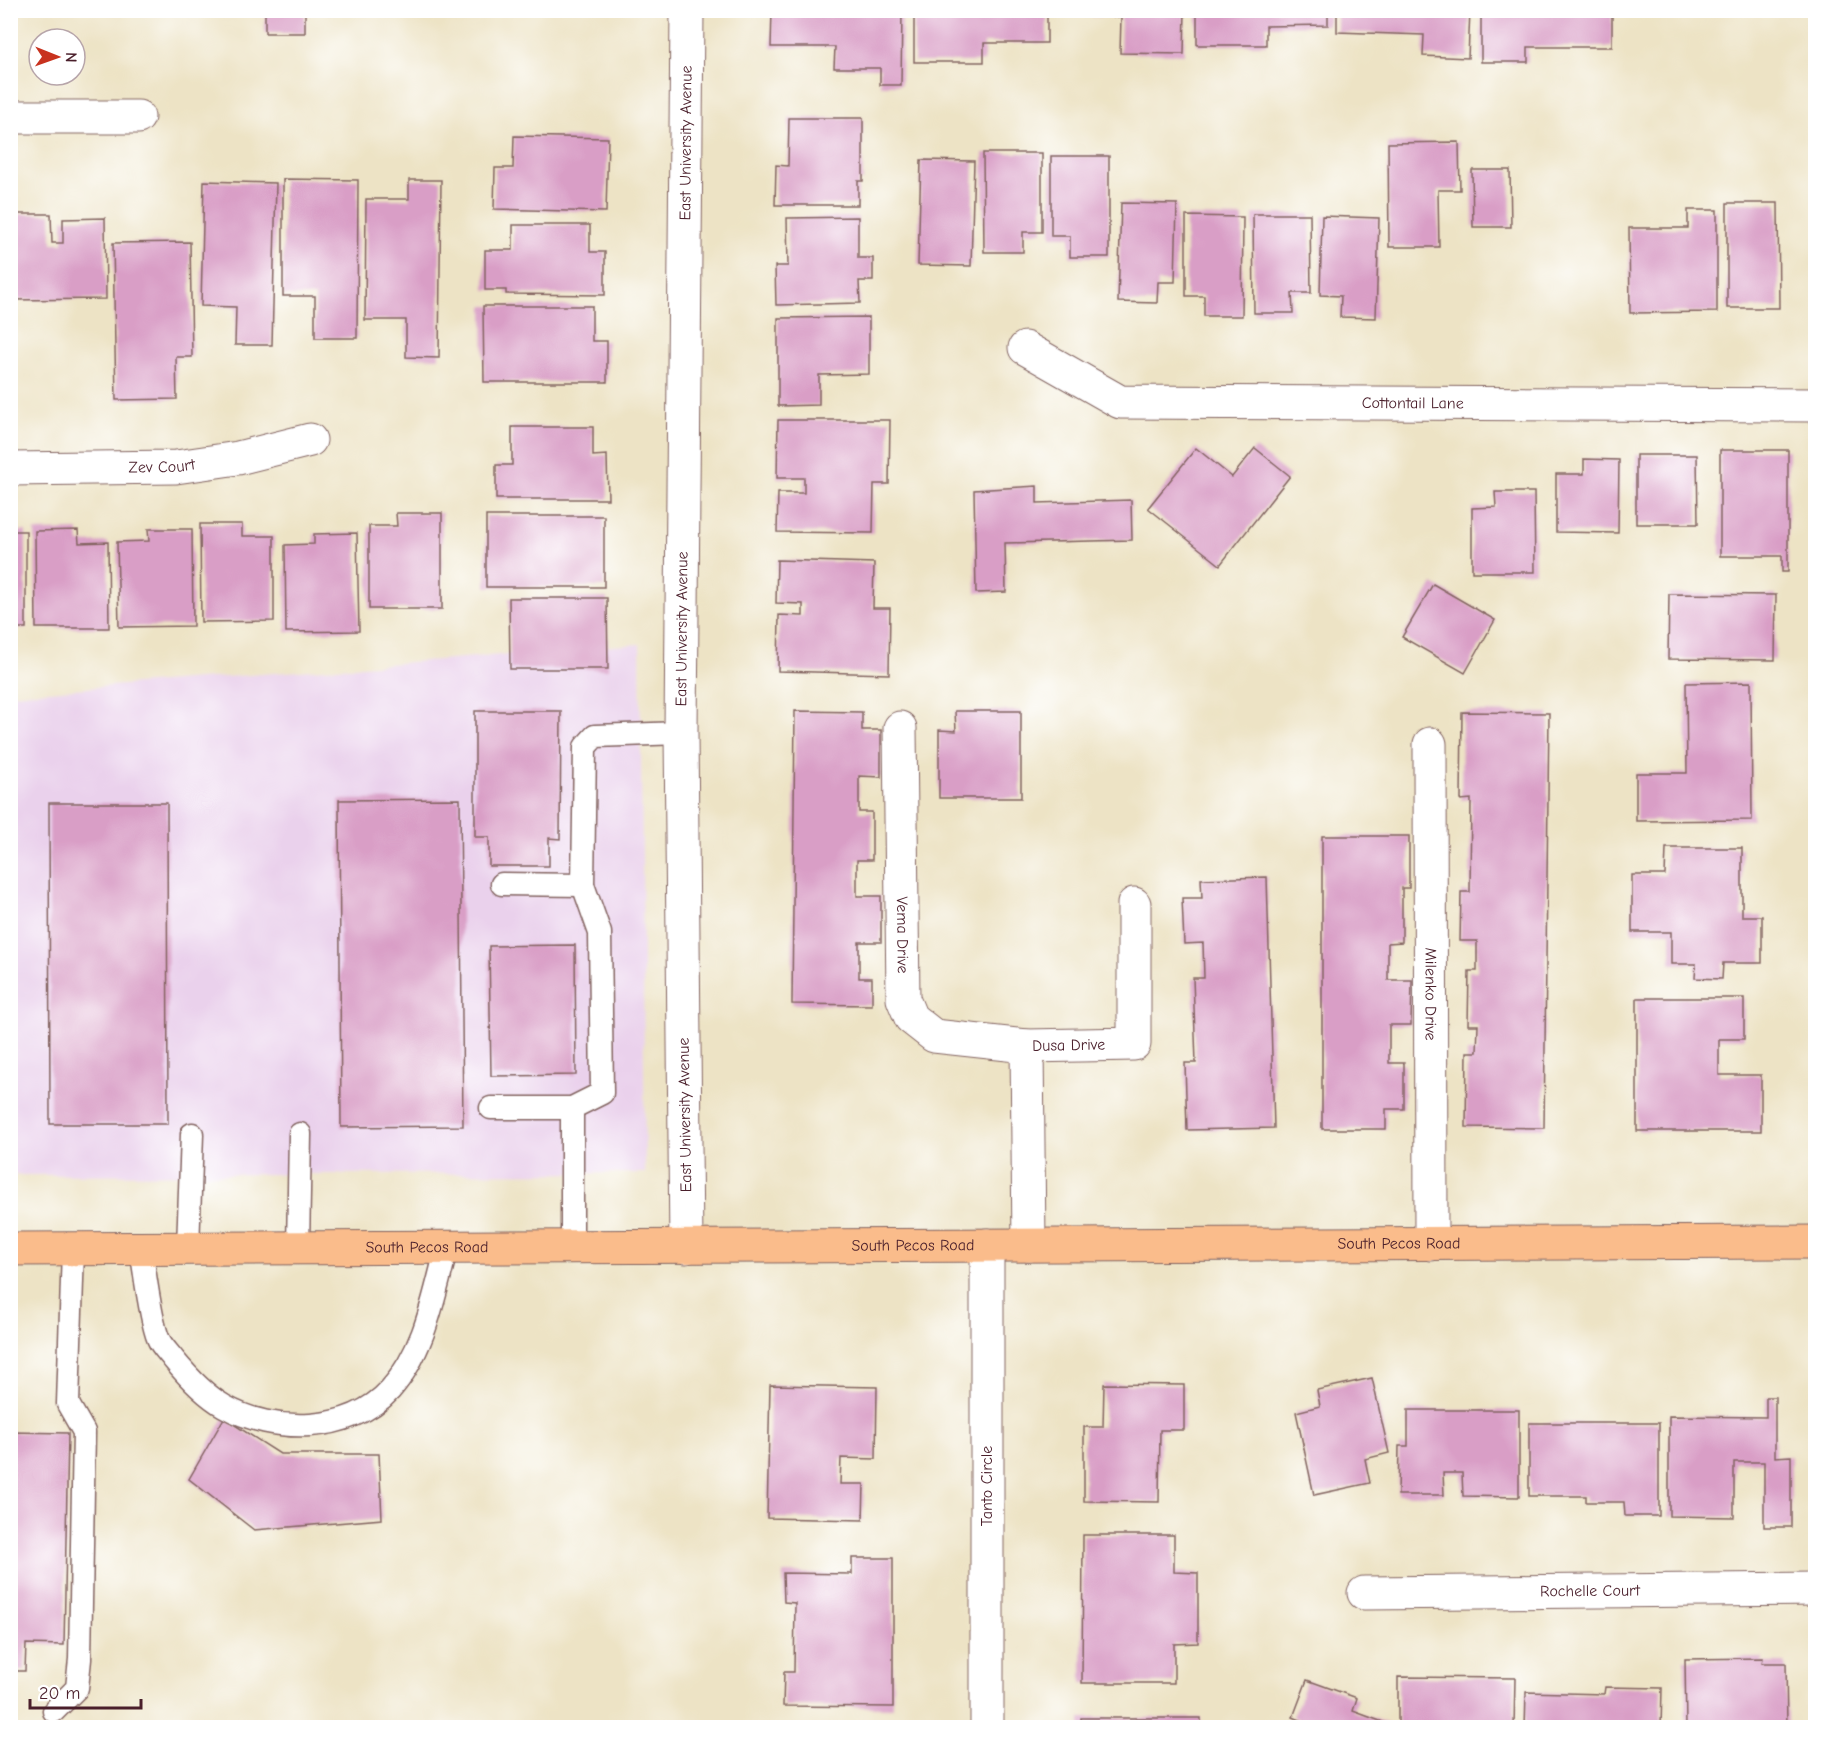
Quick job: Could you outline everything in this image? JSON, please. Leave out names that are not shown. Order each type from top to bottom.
[{"type":"main road","name":"South Pecos Road","points":[[10,1249],[1815,1242]]},
{"type":"street","name":"East University Avenue","points":[[686,1247],[681,733],[687,10]]},
{"type":"street","points":[[10,117],[138,117]]},
{"type":"street","name":"Cottontail Lane","points":[[1025,348],[1120,402],[1815,405]]},
{"type":"street","name":"Zev Court","points":[[10,469],[176,467],[238,458],[310,440]]},
{"type":"street","name":"Vema Drive","points":[[900,728],[903,999],[911,1018],[934,1036],[1027,1046]]},
{"type":"street","name":"Milenko Drive","points":[[1430,744],[1431,1244]]},
{"type":"street","name":"Dusa Drive","points":[[1029,1245],[1027,1046],[1134,1044],[1134,904]]},
{"type":"street","name":"Tanto Circle","points":[[987,1245],[987,1728]]},
{"type":"street","name":"Rochelle Court","points":[[1364,1593],[1815,1589]]},
{"type":"lane","points":[[491,1108],[572,1108],[602,1094],[600,933],[583,885],[585,747],[595,736],[681,733]]},
{"type":"lane","points":[[502,884],[583,885]]},
{"type":"lane","points":[[572,1108],[572,1247]]},
{"type":"lane","points":[[188,1248],[192,1134]]},
{"type":"lane","points":[[298,1248],[300,1134]]},
{"type":"lane","points":[[141,1248],[158,1339],[187,1376],[224,1406],[260,1422],[314,1426],[360,1413],[389,1391],[411,1361],[424,1330],[447,1247]]},
{"type":"lane","points":[[54,1710],[77,1688],[80,1659],[84,1432],[68,1404],[73,1249]]},
{"type":"shaded area","points":[[640,644],[645,1173],[11,1175],[11,694]]},
{"type":"building","points":[[265,10],[395,10],[395,13],[305,13],[305,33],[265,33]]},
{"type":"building","points":[[772,10],[902,10],[901,85],[880,85],[880,68],[834,68],[835,47],[771,47]]},
{"type":"building","points":[[914,10],[1047,10],[1047,43],[984,43],[984,62],[914,62]]},
{"type":"building","points":[[1053,10],[1185,10],[1184,54],[1120,53],[1121,17],[1053,16]]},
{"type":"building","points":[[1197,10],[1328,10],[1328,25],[1266,26],[1266,45],[1197,45]]},
{"type":"building","points":[[1337,10],[1470,10],[1468,58],[1423,56],[1424,35],[1337,32]]},
{"type":"building","points":[[1481,10],[1612,10],[1612,47],[1528,47],[1528,62],[1481,62]]},
{"type":"building","points":[[789,118],[863,118],[863,181],[858,181],[858,205],[775,205],[776,165],[788,166]]},
{"type":"building","points":[[514,136],[608,138],[606,212],[494,209],[495,168],[513,168]]},
{"type":"building","points":[[1459,142],[1460,190],[1438,190],[1439,247],[1389,247],[1388,143]]},
{"type":"building","points":[[983,153],[1042,153],[1042,232],[1023,232],[1023,252],[984,252]]},
{"type":"building","points":[[1051,156],[1109,156],[1109,257],[1070,257],[1070,236],[1051,236]]},
{"type":"building","points":[[921,160],[974,161],[971,266],[918,265]]},
{"type":"building","points":[[1472,170],[1510,170],[1511,227],[1473,227]]},
{"type":"building","points":[[283,179],[358,180],[357,338],[315,338],[315,296],[283,296]]},
{"type":"building","points":[[409,180],[441,180],[439,358],[406,357],[406,320],[365,320],[366,199],[409,199]]},
{"type":"building","points":[[204,181],[276,183],[272,345],[235,345],[236,307],[201,306]]},
{"type":"building","points":[[1121,203],[1177,204],[1175,282],[1158,282],[1157,303],[1118,302]]},
{"type":"building","points":[[1727,203],[1778,203],[1779,308],[1727,308]]},
{"type":"building","points":[[1688,210],[1717,210],[1717,312],[1630,313],[1629,228],[1688,228]]},
{"type":"building","points":[[10,214],[51,214],[52,243],[63,243],[63,219],[105,218],[106,299],[10,300]]},
{"type":"building","points":[[1253,214],[1310,214],[1311,293],[1292,293],[1293,313],[1254,313]]},
{"type":"building","points":[[1186,216],[1243,217],[1242,316],[1204,316],[1204,296],[1186,296]]},
{"type":"building","points":[[1322,216],[1379,218],[1376,318],[1340,317],[1341,296],[1320,295]]},
{"type":"building","points":[[858,217],[858,258],[873,258],[873,281],[859,281],[860,303],[776,305],[775,266],[788,266],[787,218]]},
{"type":"building","points":[[513,225],[590,225],[590,252],[605,252],[605,295],[506,294],[506,290],[485,290],[485,250],[513,250]]},
{"type":"building","points":[[190,242],[192,357],[176,357],[177,399],[116,400],[113,243]]},
{"type":"building","points":[[483,306],[592,306],[592,341],[607,341],[607,382],[484,382]]},
{"type":"building","points":[[869,317],[869,374],[819,375],[819,405],[778,406],[778,318]]},
{"type":"building","points":[[778,420],[890,420],[889,484],[874,484],[873,533],[777,532],[778,493],[804,493],[804,478],[777,478]]},
{"type":"building","points":[[512,427],[593,427],[593,456],[607,455],[608,499],[496,499],[496,465],[512,465]]},
{"type":"building","points":[[1196,448],[1232,477],[1255,448],[1290,476],[1220,565],[1148,508]]},
{"type":"building","points":[[1720,450],[1788,450],[1788,572],[1782,572],[1782,556],[1720,556]]},
{"type":"building","points":[[1636,455],[1697,455],[1698,524],[1636,524]]},
{"type":"building","points":[[1584,459],[1619,460],[1618,533],[1556,532],[1556,474],[1584,474]]},
{"type":"building","points":[[1037,486],[1037,503],[1131,500],[1132,540],[1005,543],[1006,592],[976,593],[974,490]]},
{"type":"building","points":[[1495,492],[1534,492],[1535,572],[1472,572],[1472,508],[1496,507]]},
{"type":"building","points":[[396,513],[442,513],[442,609],[369,609],[369,526],[397,526]]},
{"type":"building","points":[[486,516],[604,516],[604,587],[486,587]]},
{"type":"building","points":[[200,524],[242,524],[242,536],[274,536],[274,621],[201,622]]},
{"type":"building","points":[[148,529],[192,529],[193,626],[119,627],[117,542],[149,541]]},
{"type":"building","points":[[78,530],[79,543],[108,542],[109,628],[36,628],[35,531]]},
{"type":"building","points":[[10,531],[26,531],[26,628],[10,628]]},
{"type":"building","points":[[357,533],[359,631],[286,632],[285,545],[314,544],[314,534]]},
{"type":"building","points":[[777,560],[874,563],[873,608],[890,608],[889,674],[778,671],[779,615],[803,616],[803,604],[776,603]]},
{"type":"building","points":[[1433,584],[1495,620],[1465,673],[1402,637]]},
{"type":"building","points":[[1669,594],[1776,595],[1775,660],[1668,659]]},
{"type":"building","points":[[509,598],[607,598],[608,669],[510,669]]},
{"type":"building","points":[[1751,682],[1752,820],[1636,821],[1636,773],[1687,773],[1686,683]]},
{"type":"building","points":[[475,711],[561,711],[560,839],[549,838],[549,866],[489,866],[489,837],[475,837]]},
{"type":"building","points":[[795,711],[862,712],[862,730],[881,730],[881,777],[859,776],[859,812],[872,812],[872,860],[857,860],[857,896],[881,896],[881,942],[859,942],[859,978],[872,978],[872,1005],[792,1004]]},
{"type":"building","points":[[955,711],[1021,711],[1021,798],[939,798],[939,730],[956,731]]},
{"type":"building","points":[[1462,712],[1549,713],[1544,1128],[1466,1127],[1467,1052],[1477,1052],[1478,1025],[1468,1025],[1469,971],[1477,971],[1477,941],[1460,941],[1461,892],[1470,892],[1471,799],[1461,800]]},
{"type":"building","points":[[460,799],[463,1126],[341,1127],[339,800]]},
{"type":"building","points":[[49,803],[167,803],[168,1124],[50,1124]]},
{"type":"building","points":[[1322,836],[1409,836],[1409,888],[1402,888],[1402,942],[1388,943],[1388,980],[1412,980],[1411,1025],[1389,1025],[1389,1063],[1404,1063],[1404,1109],[1386,1109],[1386,1129],[1322,1129]]},
{"type":"building","points":[[1666,848],[1742,848],[1742,916],[1762,916],[1762,963],[1723,963],[1722,979],[1695,978],[1696,964],[1671,964],[1671,932],[1632,932],[1632,875],[1665,875]]},
{"type":"building","points":[[1267,877],[1274,1128],[1187,1130],[1185,1063],[1196,1063],[1193,978],[1204,978],[1203,943],[1184,944],[1182,898],[1202,898],[1201,879]]},
{"type":"building","points":[[575,945],[576,1075],[491,1076],[489,946]]},
{"type":"building","points":[[1637,998],[1744,998],[1744,1039],[1719,1039],[1719,1075],[1761,1075],[1761,1131],[1637,1131]]},
{"type":"building","points":[[1372,1378],[1389,1453],[1365,1459],[1370,1483],[1314,1495],[1296,1412],[1320,1406],[1317,1390]]},
{"type":"building","points":[[1104,1384],[1184,1385],[1184,1430],[1160,1430],[1159,1502],[1084,1501],[1084,1427],[1103,1427]]},
{"type":"building","points":[[770,1385],[877,1387],[876,1459],[841,1458],[840,1484],[864,1484],[863,1520],[767,1518]]},
{"type":"building","points":[[1766,1397],[1775,1397],[1775,1457],[1791,1456],[1791,1527],[1764,1527],[1764,1462],[1734,1462],[1734,1517],[1669,1516],[1669,1416],[1766,1417]]},
{"type":"building","points":[[1408,1410],[1519,1410],[1519,1497],[1463,1496],[1462,1473],[1443,1473],[1444,1495],[1398,1495],[1399,1446],[1408,1446]]},
{"type":"building","points":[[224,1418],[280,1454],[379,1454],[382,1519],[254,1530],[189,1479]]},
{"type":"building","points":[[1529,1423],[1659,1423],[1659,1516],[1625,1516],[1624,1502],[1586,1502],[1586,1496],[1529,1496]]},
{"type":"building","points":[[10,1432],[68,1433],[64,1645],[26,1644],[25,1671],[10,1671]]},
{"type":"building","points":[[1083,1535],[1174,1535],[1174,1572],[1198,1573],[1198,1643],[1174,1644],[1174,1683],[1082,1683]]},
{"type":"building","points":[[852,1558],[893,1558],[893,1707],[783,1706],[784,1672],[794,1672],[795,1603],[784,1602],[783,1573],[852,1574]]},
{"type":"building","points":[[1763,1658],[1762,1663],[1786,1663],[1787,1728],[1686,1728],[1685,1659]]},
{"type":"building","points":[[1398,1677],[1515,1678],[1514,1728],[1398,1728]]},
{"type":"building","points":[[1307,1680],[1357,1698],[1353,1711],[1391,1725],[1390,1728],[1303,1728],[1305,1722],[1293,1717]]},
{"type":"building","points":[[1605,1687],[1662,1688],[1661,1728],[1525,1728],[1526,1692],[1604,1694]]},
{"type":"building","points":[[1081,1718],[1201,1718],[1201,1728],[1081,1728]]}]
